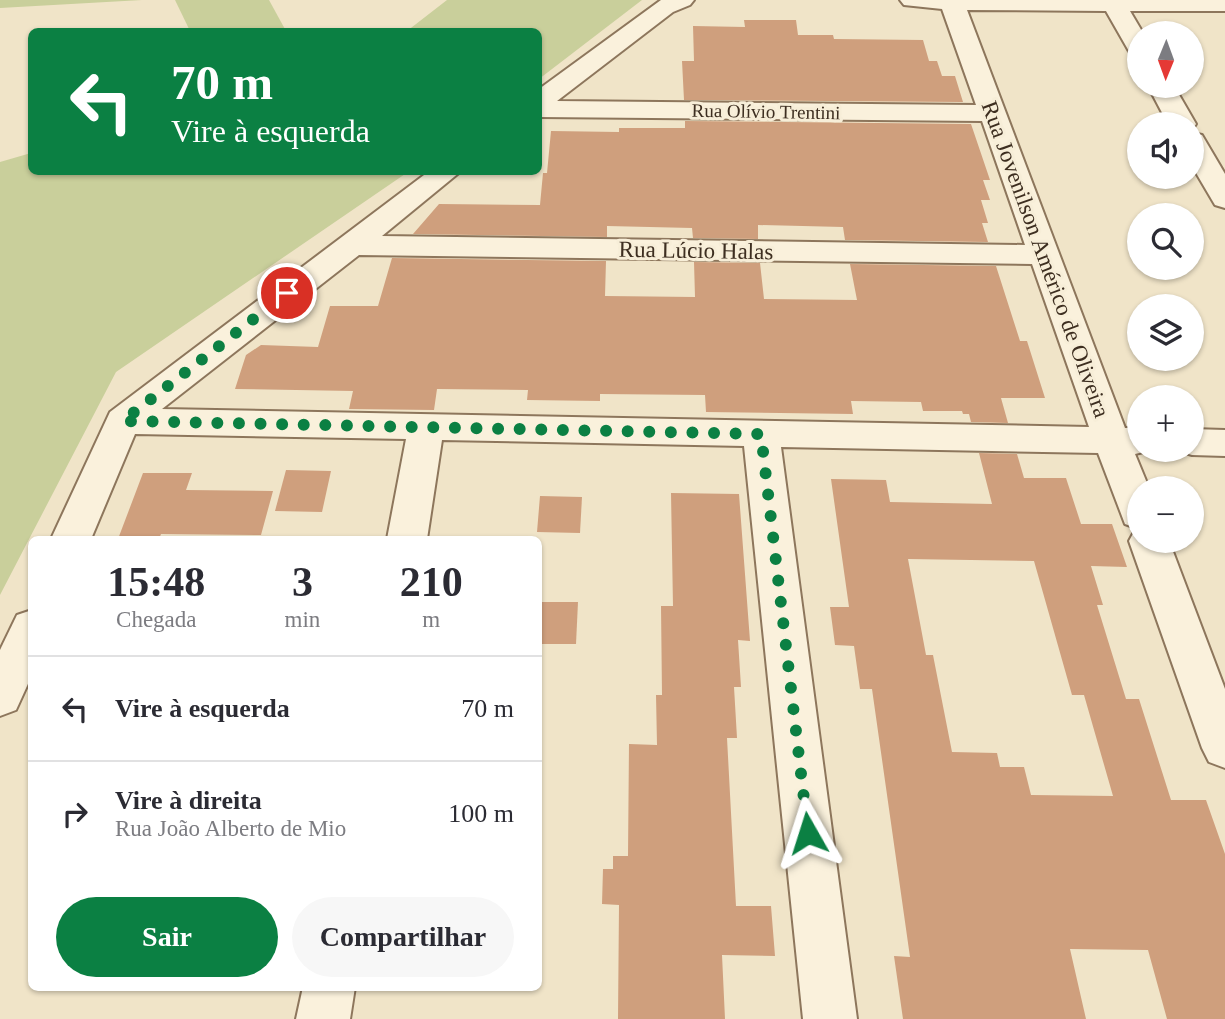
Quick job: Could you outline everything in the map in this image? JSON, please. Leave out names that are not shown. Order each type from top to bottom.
[{"type":"street","points":[[912,0],[952,3],[1225,4]]},
{"type":"street","name":"Rua Jovenilson Américo de Oliveira","points":[[952,3],[1045,255],[1126,441],[1132,476]]},
{"type":"street","points":[[542,100],[673,4]]},
{"type":"street","points":[[1114,4],[1127,27]]},
{"type":"street","name":"Rua Olívio Trentini","points":[[542,109],[992,113]]},
{"type":"street","points":[[1204,162],[1225,199]]},
{"type":"street","points":[[72,536],[123,421],[442,175]]},
{"type":"street","name":"Rua Lúcio Halas","points":[[348,245],[1045,255]]},
{"type":"street","points":[[123,421],[1126,441]]},
{"type":"street","points":[[408,536],[426,428]]},
{"type":"street","points":[[761,434],[830,1019]]},
{"type":"street","points":[[1204,442],[1225,443]]},
{"type":"street","points":[[1153,553],[1225,748]]},
{"type":"street","points":[[0,697],[28,635]]},
{"type":"street","points":[[323,1019],[328,991]]},
{"type":"green space","points":[[0,0],[142,0],[0,8]]},
{"type":"green space","points":[[175,0],[269,0],[284,28],[189,28]]},
{"type":"green space","points":[[447,0],[642,0],[542,77],[542,28],[411,28]]},
{"type":"green space","points":[[28,154],[28,175],[404,175],[116,372],[31,536],[28,536],[28,541],[0,595],[0,162]]},
{"type":"building","points":[[744,20],[796,20],[798,35],[833,35],[834,39],[923,40],[929,61],[937,61],[942,76],[955,76],[963,102],[684,100],[682,61],[694,61],[693,26],[745,27]]},
{"type":"building","points":[[685,121],[971,124],[990,180],[983,180],[990,200],[981,200],[988,223],[982,223],[988,242],[845,240],[843,227],[758,225],[758,239],[693,238],[692,228],[607,226],[607,237],[413,234],[439,204],[540,205],[543,173],[547,173],[551,131],[619,132],[619,128],[685,128]]},
{"type":"building","points":[[392,258],[606,261],[605,296],[695,297],[694,262],[760,263],[764,299],[857,300],[850,264],[996,266],[1020,341],[1027,341],[1045,398],[1001,398],[1008,423],[971,422],[969,414],[963,414],[962,411],[923,411],[921,402],[851,401],[853,414],[706,412],[705,395],[600,394],[600,401],[527,400],[528,390],[437,389],[434,410],[349,409],[353,391],[235,389],[246,355],[261,345],[318,347],[330,306],[378,306]]},
{"type":"building","points":[[979,453],[1017,454],[1024,478],[1066,478],[1081,524],[1112,524],[1127,567],[1091,566],[1103,605],[1097,605],[1126,699],[1139,699],[1171,800],[1206,800],[1225,854],[1225,1019],[1167,1019],[1148,950],[1070,949],[1086,1019],[903,1019],[894,956],[910,957],[872,689],[860,689],[854,646],[835,645],[830,607],[849,607],[831,479],[886,480],[890,502],[992,504]],"holes":[[[908,559],[1034,561],[1072,695],[1084,695],[1113,796],[1031,795],[1024,767],[1000,767],[997,753],[952,752],[933,655],[926,655]]]},
{"type":"building","points":[[286,470],[331,471],[322,512],[275,511]]},
{"type":"building","points":[[143,473],[192,473],[186,490],[273,491],[261,535],[119,536]]},
{"type":"building","points":[[671,493],[739,494],[750,641],[738,640],[741,687],[734,687],[737,738],[727,738],[736,906],[771,906],[775,956],[722,955],[725,1019],[618,1019],[619,905],[602,904],[603,869],[613,869],[613,856],[628,856],[629,744],[657,745],[656,695],[662,695],[661,606],[673,606]]},
{"type":"building","points":[[540,496],[582,497],[580,533],[537,532]]},
{"type":"building","points":[[542,602],[578,602],[576,644],[542,644]]},
{"type":"route","points":[[287,293],[123,421],[761,434],[808,833]]}]
